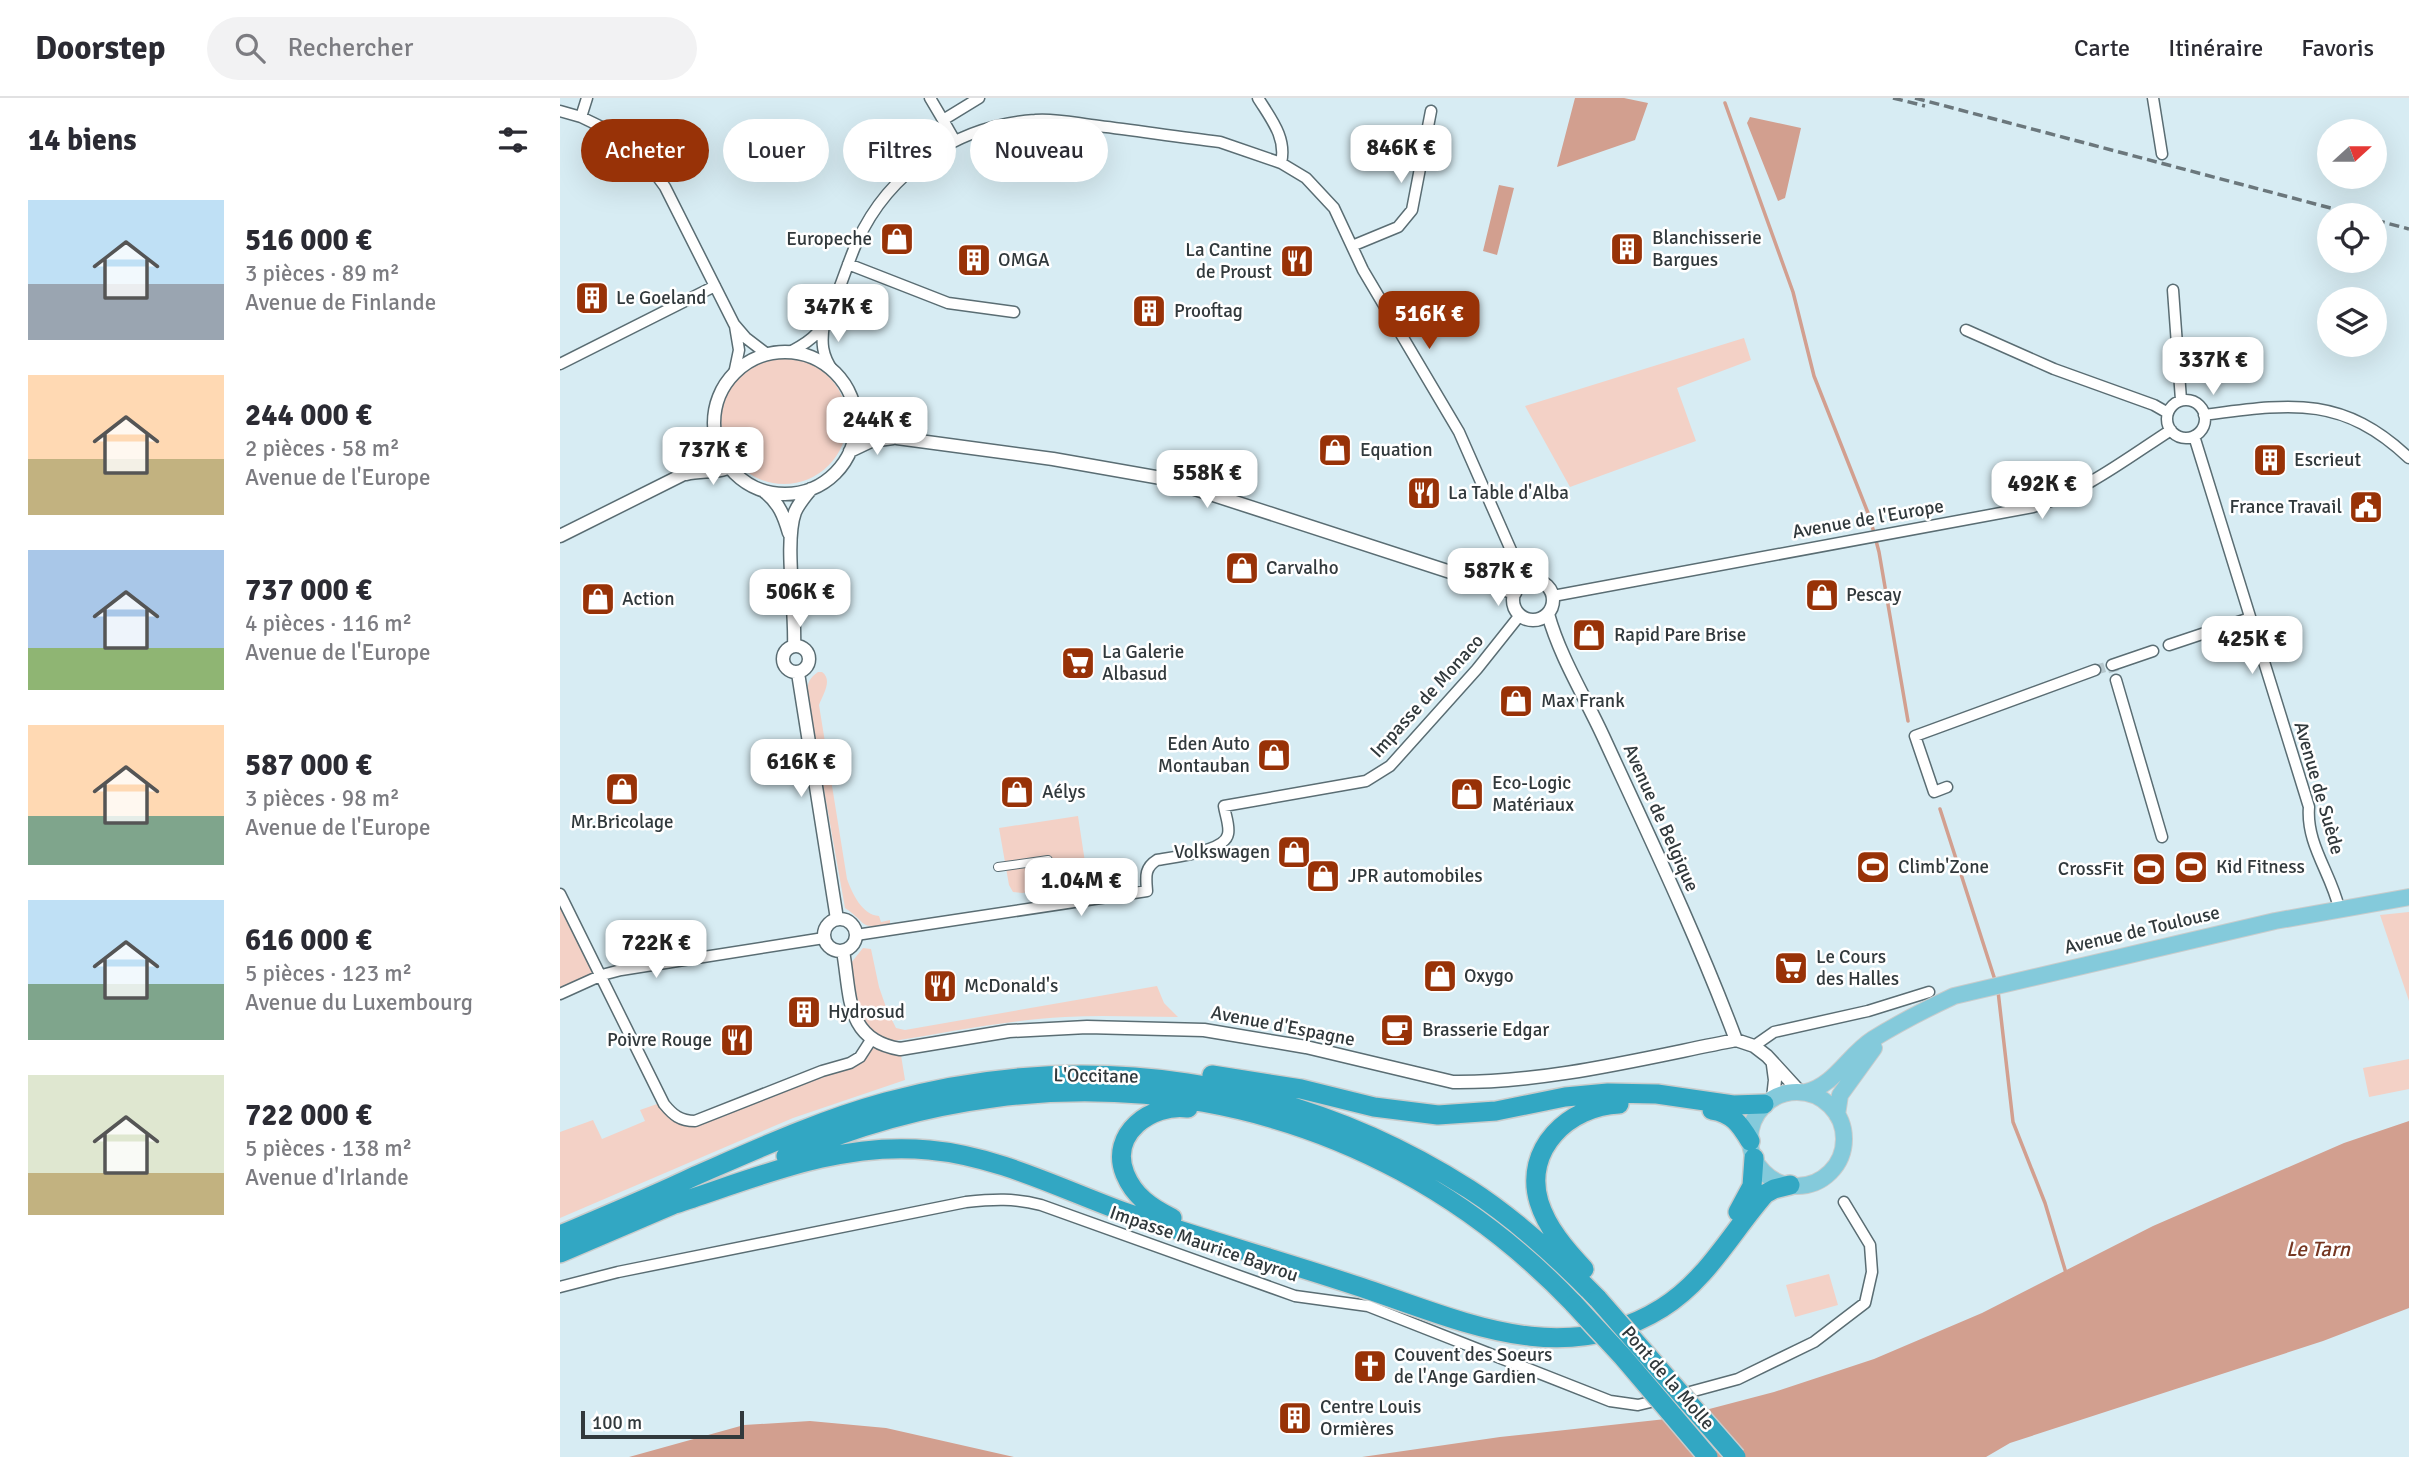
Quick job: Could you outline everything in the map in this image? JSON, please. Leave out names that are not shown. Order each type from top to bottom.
[{"type":"highway","points":[[1087,1074],[1158,1068],[1254,1080],[1374,1107],[1438,1115],[1496,1111],[1565,1097],[1608,1093],[1657,1094],[1733,1105],[1769,1101]]},
{"type":"highway","name":"L'Occitane","points":[[560,1235],[800,1132],[883,1102],[959,1084],[1007,1078],[1087,1074],[1148,1077],[1262,1097],[1324,1116],[1384,1142],[1443,1173],[1496,1209],[1603,1297]]},
{"type":"highway","name":"L'Occitane","points":[[560,1253],[798,1150],[900,1115],[944,1104],[1030,1092],[1159,1094],[1249,1111],[1338,1141],[1407,1174],[1450,1199],[1522,1254],[1574,1304]]},
{"type":"highway","points":[[1338,1141],[1283,1131],[1194,1109],[1168,1108],[1143,1117],[1125,1141],[1122,1158],[1124,1172],[1142,1200],[1172,1218],[1362,1277],[1472,1316],[1512,1326],[1562,1330],[1612,1323],[1659,1299],[1700,1262],[1745,1201],[1752,1186],[1752,1149],[1736,1119],[1719,1111],[1636,1102],[1594,1107],[1578,1114],[1555,1131],[1542,1151],[1535,1179],[1538,1201],[1549,1226],[1603,1297]]},
{"type":"highway","points":[[675,1204],[821,1157],[875,1149],[930,1150],[981,1160],[1178,1230],[1462,1322],[1509,1334],[1563,1339],[1616,1330],[1662,1308],[1691,1287],[1704,1273],[1765,1194],[1790,1185]]},
{"type":"highway","points":[[560,1225],[686,1181]]},
{"type":"highway","name":"Pont de la Molle","points":[[1603,1297],[1737,1457]]},
{"type":"highway","name":"Pont de la Molle","points":[[1574,1304],[1708,1457]]},
{"type":"main road","name":"Avenue de Toulouse","points":[[1803,1092],[1824,1086],[1859,1050],[1924,1010],[1954,996],[2339,908],[2409,897]]},
{"type":"main road","name":"Avenue de Toulouse","points":[[1837,1115],[1840,1095],[1846,1085],[1892,1029]]},
{"type":"main road","points":[[1791,1092],[1803,1092],[1824,1100],[1837,1115],[1844,1140],[1836,1165],[1819,1180],[1809,1184],[1790,1185],[1765,1173],[1752,1149],[1753,1121],[1769,1101],[1791,1092]]},
{"type":"street","points":[[581,117],[587,98]]},
{"type":"street","points":[[930,98],[942,119]]},
{"type":"street","points":[[945,119],[979,98]]},
{"type":"street","points":[[1258,98],[1281,136],[1284,151],[1281,163]]},
{"type":"street","points":[[2153,98],[2162,154]]},
{"type":"street","points":[[560,111],[581,117],[610,131],[643,157],[665,187],[734,324],[746,338],[767,354]]},
{"type":"street","points":[[1352,246],[1398,227],[1412,210],[1431,111]]},
{"type":"street","points":[[956,141],[980,130],[1037,120],[1220,142],[1281,163],[1307,178],[1334,208],[1363,270],[1459,432],[1525,582]]},
{"type":"street","points":[[763,491],[779,494],[811,489],[834,474],[850,451],[854,438],[855,411],[850,396],[824,358],[822,346],[825,321],[872,214],[897,182]]},
{"type":"street","points":[[848,264],[948,303],[1014,312]]},
{"type":"street","points":[[560,364],[715,286]]},
{"type":"street","points":[[2173,290],[2181,400]]},
{"type":"street","points":[[790,352],[811,339],[825,321]]},
{"type":"street","points":[[734,324],[739,350],[734,374]]},
{"type":"street","points":[[1966,330],[2054,369],[2154,405],[2168,413]]},
{"type":"street","points":[[791,540],[775,500],[739,477],[723,457],[715,435],[715,413],[721,392],[734,374],[767,354],[790,352],[813,358],[833,371]]},
{"type":"street","points":[[2181,400],[2193,401],[2202,409],[2204,425],[2194,436],[2182,437],[2171,430],[2167,419],[2173,405],[2181,400]]},
{"type":"street","points":[[2204,415],[2277,406],[2334,411],[2374,429],[2409,458]]},
{"type":"street","points":[[855,411],[874,429],[897,438],[1054,459],[1161,478],[1515,593]]},
{"type":"street","name":"Avenue de l'Europe","points":[[1553,596],[2006,513],[2059,500],[2171,430]]},
{"type":"street","points":[[682,475],[702,456],[715,435]]},
{"type":"street","name":"Avenue de Suède","points":[[2194,436],[2309,807],[2307,823],[2318,856],[2332,882],[2339,908]]},
{"type":"street","points":[[850,451],[871,441],[897,438]]},
{"type":"street","points":[[560,536],[682,475],[708,470],[724,471],[729,467]]},
{"type":"street","points":[[794,646],[791,540],[796,510],[811,489]]},
{"type":"street","points":[[1525,582],[1542,582],[1551,590],[1552,606],[1543,618],[1531,620],[1520,615],[1514,605],[1515,593],[1525,582]]},
{"type":"street","name":"Avenue de Belgique","points":[[1548,614],[1554,635],[1602,733],[1712,976],[1736,1040]]},
{"type":"street","name":"Impasse de Monaco","points":[[856,935],[1147,891],[1146,872],[1149,865],[1157,860],[1215,848],[1223,843],[1228,834],[1224,806],[1366,781],[1380,774],[1476,669],[1520,615]]},
{"type":"street","points":[[2169,645],[2250,618]]},
{"type":"street","points":[[794,646],[802,647],[809,657],[807,667],[798,673],[788,670],[783,663],[785,652],[794,646]]},
{"type":"street","points":[[2112,665],[2154,651]]},
{"type":"street","points":[[1947,787],[1934,792],[1915,736],[2095,670]]},
{"type":"street","points":[[798,673],[837,919]]},
{"type":"street","points":[[2116,680],[2162,837]]},
{"type":"street","points":[[998,867],[1048,860],[1054,896]]},
{"type":"street","points":[[560,894],[664,1104],[672,1114],[683,1121],[695,1121],[860,1057],[871,1040],[859,1027],[852,1004],[843,951]]},
{"type":"street","points":[[824,938],[833,949],[843,951],[852,946],[856,935],[850,922],[837,919]]},
{"type":"street","points":[[824,938],[826,928],[837,919]]},
{"type":"street","points":[[560,995],[601,975],[621,970],[824,938]]},
{"type":"street","points":[[1754,1046],[1774,1032],[1868,1011],[1929,992]]},
{"type":"street","name":"Avenue d'Espagne","points":[[871,1040],[883,1046],[900,1049],[1022,1031],[1087,1027],[1203,1030],[1306,1047],[1453,1082],[1528,1079],[1736,1040],[1754,1046],[1767,1056],[1803,1092]]},
{"type":"street","points":[[1769,1101],[1776,1080],[1773,1064]]},
{"type":"street","name":"Impasse Maurice Bayrou","points":[[560,1287],[618,1272],[966,1202],[1000,1198],[1020,1200],[1041,1205],[1295,1296],[1368,1306],[1609,1401],[1638,1405],[1738,1379],[1814,1342],[1865,1303],[1872,1272],[1870,1245],[1844,1202]]},
{"type":"shaded area","points":[[1744,338],[1751,360],[1677,388],[1696,441],[1570,487],[1525,406]]},
{"type":"shaded area","points":[[784,358],[808,363],[828,377],[842,397],[847,421],[842,445],[828,465],[808,479],[784,484],[760,479],[740,465],[726,445],[721,421],[726,397],[740,377],[760,363]]},
{"type":"shaded area","points":[[818,672],[822,672],[827,679],[819,705],[847,879],[863,908],[879,916],[881,922],[890,920],[890,924],[868,926],[845,908],[808,699],[808,683]]},
{"type":"shaded area","points":[[1078,816],[1088,882],[1022,893],[1013,892],[1009,885],[999,828]]},
{"type":"shaded area","points":[[560,894],[602,975],[560,994]]},
{"type":"shaded area","points":[[2409,912],[2409,1001],[2380,915]]},
{"type":"shaded area","points":[[863,948],[871,949],[879,987],[896,1028],[905,1030],[1157,986],[1164,1003],[1178,1017],[1093,1016],[1043,1019],[893,1041],[872,1030],[865,1021],[857,999],[851,963]]},
{"type":"shaded area","points":[[871,1040],[900,1049],[905,1080],[793,1118],[560,1218],[560,1132],[593,1120],[602,1139],[645,1121],[640,1110],[657,1104],[683,1121],[850,1063]]},
{"type":"shaded area","points":[[2409,1059],[2409,1089],[2369,1097],[2363,1068]]},
{"type":"shaded area","points":[[1829,1274],[1838,1305],[1795,1317],[1786,1285]]},
{"type":"water","points":[[1575,98],[1624,98],[1648,103],[1635,140],[1557,167]]},
{"type":"water","points":[[1750,117],[1801,128],[1785,198],[1778,201],[1747,123]]},
{"type":"water","points":[[1499,185],[1514,188],[1497,255],[1483,251]]},
{"type":"water","name":"Le Tarn","points":[[2409,1121],[2409,1308],[2323,1341],[2010,1443],[1986,1457],[1362,1457],[1500,1437],[1675,1418],[1774,1392],[1874,1359],[1982,1313],[2153,1226],[2344,1143]]},
{"type":"water","points":[[810,1421],[886,1428],[1014,1457],[629,1457],[744,1425]]},
{"type":"waterway","points":[[1725,103],[1793,292],[1814,376],[1870,518],[1879,552],[1908,721]]},
{"type":"waterway","points":[[1940,809],[1995,980]]},
{"type":"waterway","points":[[1998,991],[2013,1122],[2045,1203],[2066,1273]]},
{"type":"tunnel","points":[[2095,670],[2112,665],[2116,680]]},
{"type":"railway","points":[[1893,98],[1925,106]]},
{"type":"railway","points":[[1915,98],[2317,204]]},
{"type":"railway","points":[[2387,223],[2409,229]]},
{"type":"place","name":"Europeche","points":[[897,239]]},
{"type":"place","name":"Blanchisserie Bargues","points":[[1627,249]]},
{"type":"place","name":"OMGA","points":[[974,260]]},
{"type":"place","name":"La Cantine de Proust","points":[[1297,261]]},
{"type":"place","name":"Le Goeland","points":[[592,298]]},
{"type":"place","name":"Prooftag","points":[[1149,311]]},
{"type":"place","name":"Equation","points":[[1335,450]]},
{"type":"place","name":"Escrieut","points":[[2270,460]]},
{"type":"place","name":"La Table d'Alba","points":[[1424,493]]},
{"type":"place","name":"France Travail","points":[[2366,507]]},
{"type":"place","name":"Carvalho","points":[[1242,568]]},
{"type":"place","name":"Pescay","points":[[1822,595]]},
{"type":"place","name":"Action","points":[[598,599]]},
{"type":"place","name":"Rapid Pare Brise","points":[[1589,635]]},
{"type":"place","name":"La Galerie Albasud","points":[[1078,663]]},
{"type":"place","name":"Max Frank","points":[[1516,701]]},
{"type":"place","name":"Eden Auto Montauban","points":[[1274,755]]},
{"type":"place","name":"Mr.Bricolage","points":[[622,789]]},
{"type":"place","name":"Aélys","points":[[1017,792]]},
{"type":"place","name":"Eco-Logic Matériaux","points":[[1467,794]]},
{"type":"place","name":"Volkswagen","points":[[1294,852]]},
{"type":"place","name":"Climb'Zone","points":[[1873,867]]},
{"type":"place","name":"Kid Fitness","points":[[2191,867]]},
{"type":"place","name":"CrossFit","points":[[2149,869]]},
{"type":"place","name":"JPR automobiles","points":[[1323,876]]},
{"type":"place","name":"Le Cours des Halles","points":[[1791,968]]},
{"type":"place","name":"Oxygo","points":[[1440,976]]},
{"type":"place","name":"McDonald's","points":[[940,986]]},
{"type":"place","name":"Hydrosud","points":[[804,1012]]},
{"type":"place","name":"Brasserie Edgar","points":[[1397,1030]]},
{"type":"place","name":"Poivre Rouge","points":[[737,1040]]},
{"type":"place","name":"Couvent des Soeurs de l'Ange Gardien","points":[[1370,1366]]},
{"type":"place","name":"Centre Louis Ormières","points":[[1295,1418]]}]
